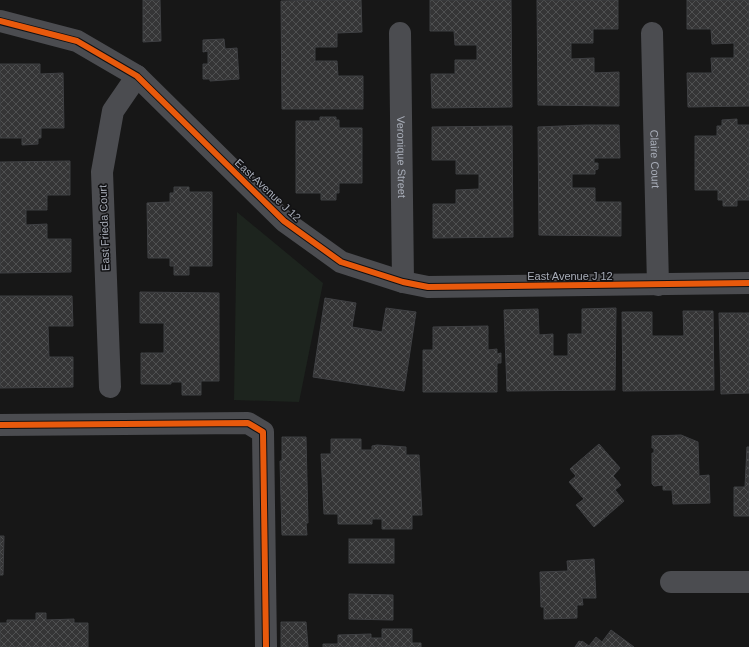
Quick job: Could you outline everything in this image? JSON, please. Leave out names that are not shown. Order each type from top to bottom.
[{"type":"street","name":"East Avenue J 12","points":[[0,21],[77,41],[137,76],[284,221],[341,262],[403,282],[428,287],[749,283]]},
{"type":"street","name":"Veronique Street","points":[[400,33],[403,282]]},
{"type":"street","name":"Claire Court","points":[[652,34],[658,285]]},
{"type":"street","name":"East Frieda Court","points":[[110,388],[102,172],[113,111],[137,76]]},
{"type":"street","points":[[0,425],[248,423],[263,432],[266,647]]},
{"type":"street","points":[[671,582],[749,582]]},
{"type":"shaded area","points":[[237,212],[323,283],[299,402],[234,400]]},
{"type":"building","points":[[143,0],[160,0],[161,41],[143,42]]},
{"type":"building","points":[[361,0],[362,32],[337,33],[337,47],[315,47],[315,61],[337,61],[338,76],[363,76],[363,109],[282,109],[281,1]]},
{"type":"building","points":[[430,0],[511,0],[512,107],[432,108],[431,74],[455,74],[455,60],[477,60],[477,45],[455,45],[454,31],[430,31]]},
{"type":"building","points":[[537,0],[618,0],[618,29],[593,29],[593,43],[571,43],[571,59],[594,58],[594,73],[619,72],[619,106],[538,105]]},
{"type":"building","points":[[687,0],[749,0],[749,106],[688,107],[687,73],[712,73],[711,58],[734,58],[734,43],[712,44],[711,29],[687,29]]},
{"type":"building","points":[[224,39],[225,49],[237,48],[239,79],[210,81],[210,79],[203,79],[203,64],[208,64],[208,51],[203,52],[203,40]]},
{"type":"building","points":[[0,64],[40,64],[40,74],[63,73],[64,128],[41,128],[41,138],[38,138],[38,144],[22,145],[22,138],[0,138]]},
{"type":"building","points":[[320,117],[336,117],[336,120],[339,120],[339,128],[362,128],[362,183],[339,183],[339,193],[336,193],[336,200],[321,200],[321,193],[296,193],[296,121],[320,121]]},
{"type":"building","points":[[737,119],[737,125],[749,125],[749,200],[737,200],[737,206],[723,206],[723,200],[718,200],[718,190],[695,190],[695,136],[717,136],[717,126],[722,126],[722,120]]},
{"type":"building","points":[[619,125],[620,158],[594,158],[594,163],[598,163],[598,169],[595,170],[595,174],[572,174],[572,188],[595,188],[595,202],[621,202],[621,236],[539,235],[538,127]]},
{"type":"building","points":[[512,126],[513,237],[433,238],[433,204],[456,204],[456,190],[479,189],[479,174],[456,174],[456,160],[432,160],[432,127]]},
{"type":"building","points":[[70,161],[70,195],[47,195],[47,210],[26,210],[26,225],[47,224],[47,239],[71,239],[71,272],[0,273],[0,162]]},
{"type":"building","points":[[174,187],[189,187],[189,192],[212,192],[212,266],[189,266],[189,275],[174,275],[174,266],[170,266],[170,258],[148,258],[147,203],[170,202],[170,193],[174,193]]},
{"type":"building","points":[[140,292],[219,293],[219,381],[201,381],[201,395],[182,395],[182,382],[171,382],[171,384],[141,384],[141,353],[164,353],[164,323],[140,323]]},
{"type":"building","points":[[0,296],[72,296],[73,326],[48,326],[49,357],[73,357],[73,387],[0,388]]},
{"type":"building","points":[[325,298],[356,303],[352,327],[382,332],[386,308],[416,312],[404,391],[313,377]]},
{"type":"building","points":[[616,308],[615,390],[507,391],[504,310],[538,309],[539,335],[553,334],[553,356],[568,356],[568,334],[582,334],[582,309]]},
{"type":"building","points":[[683,311],[713,311],[714,390],[623,391],[622,312],[652,312],[652,336],[684,336]]},
{"type":"building","points":[[719,313],[749,313],[749,393],[721,394]]},
{"type":"building","points":[[488,326],[488,350],[497,349],[497,354],[501,353],[501,363],[497,363],[497,392],[423,392],[423,350],[433,350],[433,327]]},
{"type":"building","points":[[681,435],[698,442],[699,476],[709,475],[710,503],[673,504],[672,490],[663,490],[663,485],[654,486],[652,484],[652,453],[654,453],[654,448],[652,448],[652,436]]},
{"type":"building","points":[[282,437],[306,437],[307,535],[282,535],[280,461],[282,461]]},
{"type":"building","points":[[331,439],[361,439],[361,450],[372,450],[372,446],[377,445],[406,447],[406,455],[419,455],[422,515],[412,515],[412,529],[382,529],[382,519],[372,519],[372,524],[338,524],[338,514],[324,514],[321,454],[331,454]]},
{"type":"building","points":[[599,444],[620,468],[613,476],[621,485],[615,490],[624,501],[594,527],[576,505],[584,499],[569,482],[576,476],[570,469]]},
{"type":"building","points":[[747,447],[749,447],[749,516],[734,516],[734,487],[745,487]]},
{"type":"building","points":[[0,536],[4,536],[3,575],[0,575]]},
{"type":"building","points":[[349,539],[394,539],[394,563],[349,563]]},
{"type":"building","points":[[594,559],[596,598],[582,598],[583,605],[577,605],[577,618],[544,619],[544,607],[541,607],[540,572],[568,571],[567,561]]},
{"type":"building","points":[[349,594],[393,595],[393,620],[349,619]]},
{"type":"building","points":[[36,613],[46,613],[46,620],[74,619],[74,623],[88,623],[88,647],[0,647],[0,623],[7,623],[7,620],[36,620]]},
{"type":"building","points":[[281,622],[306,622],[308,647],[281,647]]},
{"type":"building","points":[[382,629],[412,629],[412,643],[421,643],[421,647],[323,647],[323,644],[338,644],[338,635],[371,634],[371,638],[382,638]]},
{"type":"building","points":[[611,630],[634,647],[575,647],[579,641],[582,641],[589,646],[596,637],[602,642]]},
{"type":"cycle path","points":[[0,21],[77,41],[137,76],[284,221],[341,262],[403,282],[428,287],[749,283]]},
{"type":"cycle path","points":[[0,425],[248,423],[263,432],[266,647]]}]
